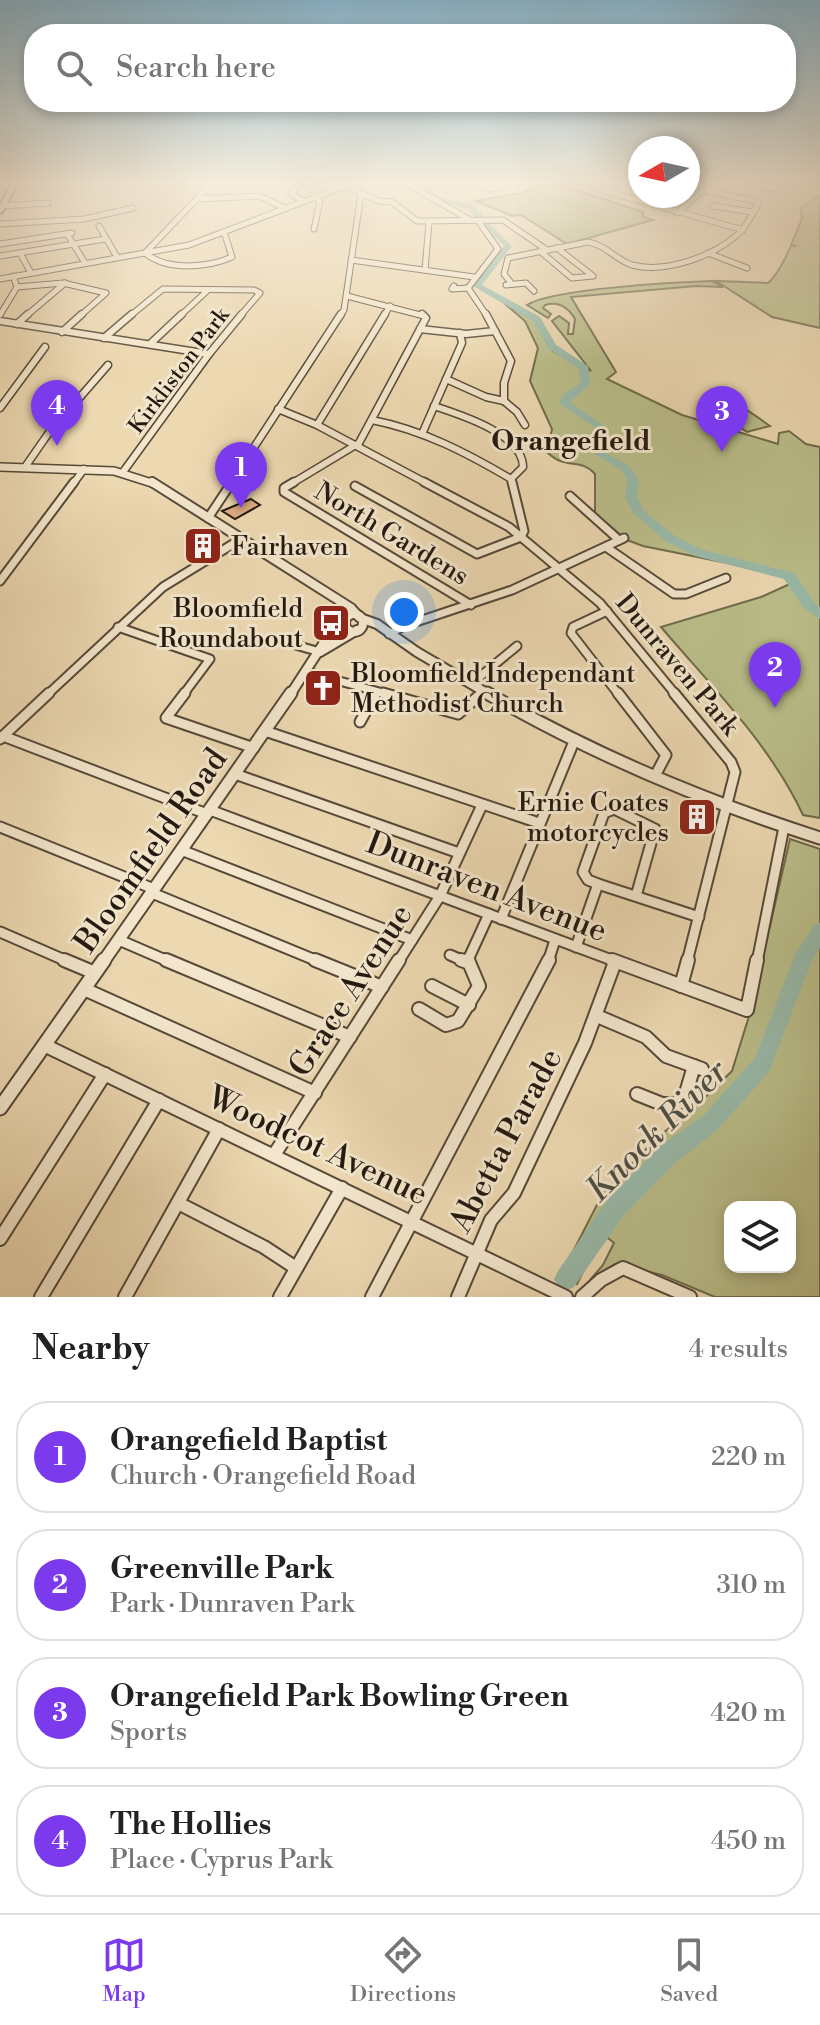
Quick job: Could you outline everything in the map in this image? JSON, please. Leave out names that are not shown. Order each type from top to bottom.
[{"type":"street","points":[[0,256],[74,244],[85,263]]},
{"type":"street","points":[[108,244],[117,257]]},
{"type":"street","points":[[145,253],[154,244]]},
{"type":"street","points":[[0,279],[193,244]]},
{"type":"street","points":[[145,253],[153,261],[166,264],[213,264],[232,257],[229,244]]},
{"type":"street","points":[[208,518],[339,318],[347,296],[353,244]]},
{"type":"street","points":[[425,270],[427,244]]},
{"type":"street","points":[[468,288],[498,249],[494,244]]},
{"type":"street","points":[[535,244],[572,278],[593,276],[557,248]]},
{"type":"street","points":[[534,291],[526,283],[509,285],[504,274],[508,258],[585,244]]},
{"type":"street","points":[[597,244],[627,264],[650,268],[708,253],[722,244]]},
{"type":"street","points":[[20,253],[31,273]]},
{"type":"street","points":[[708,253],[747,268]]},
{"type":"street","points":[[351,260],[474,277]]},
{"type":"street","points":[[13,276],[17,287]]},
{"type":"street","points":[[17,287],[65,283],[106,295],[62,332]]},
{"type":"street","points":[[17,324],[65,283]]},
{"type":"street","points":[[454,286],[452,289],[468,288]]},
{"type":"street","points":[[0,315],[17,287]]},
{"type":"street","points":[[468,288],[511,361],[504,383],[504,401]]},
{"type":"street","points":[[104,338],[163,289],[208,289]]},
{"type":"street","points":[[150,344],[208,289]]},
{"type":"street","name":"Kirkliston Park","points":[[123,472],[209,354],[259,294],[258,291],[208,289]]},
{"type":"street","points":[[347,296],[425,316],[356,446]]},
{"type":"street","points":[[317,425],[390,306]]},
{"type":"street","points":[[0,321],[209,354]]},
{"type":"street","points":[[420,329],[460,333],[495,331]]},
{"type":"street","points":[[422,434],[462,343],[460,333]]},
{"type":"street","points":[[0,408],[45,347]]},
{"type":"street","points":[[25,467],[48,434],[108,365]]},
{"type":"street","points":[[446,379],[486,397],[504,401],[517,412],[525,425]]},
{"type":"street","points":[[434,406],[514,443],[524,459],[524,465],[522,471],[511,479]]},
{"type":"street","name":"Dunraven Park","points":[[278,409],[317,425],[509,527],[607,611],[731,762],[735,772],[681,986]]},
{"type":"street","points":[[355,486],[477,554],[521,537],[524,531],[511,479],[422,434],[399,425],[372,420]]},
{"type":"street","name":"North Gardens","points":[[356,446],[284,488],[284,492],[471,605]]},
{"type":"street","points":[[0,467],[123,472],[157,485],[361,618],[483,692],[655,776],[820,838]]},
{"type":"street","points":[[0,581],[84,469]]},
{"type":"street","points":[[342,604],[347,629],[389,634],[560,570],[621,539],[570,496]]},
{"type":"street","points":[[1,738],[163,587],[241,539]]},
{"type":"street","points":[[606,547],[674,594],[686,594],[726,578]]},
{"type":"street","points":[[607,611],[573,627],[571,633],[666,755],[655,776]]},
{"type":"street","points":[[344,621],[361,618]]},
{"type":"street","points":[[271,638],[320,652],[358,630],[364,624],[361,618]]},
{"type":"street","name":"Bloomfield Road","points":[[0,1108],[307,672],[325,641],[344,621]]},
{"type":"street","points":[[118,627],[207,657],[209,661],[166,718],[254,748]]},
{"type":"street","points":[[471,684],[517,646]]},
{"type":"street","points":[[307,672],[458,714],[483,692]]},
{"type":"street","points":[[360,722],[377,692]]},
{"type":"street","points":[[265,731],[539,823]]},
{"type":"street","name":"Dunraven Avenue","points":[[1,738],[747,1010],[784,827]]},
{"type":"street","points":[[501,919],[575,739]]},
{"type":"street","points":[[235,774],[459,853]]},
{"type":"street","name":"Grace Avenue","points":[[274,1155],[440,896],[482,805]]},
{"type":"street","points":[[636,896],[655,829],[614,809],[604,813],[583,872],[588,880],[598,884],[699,917]]},
{"type":"street","points":[[0,827],[382,987]]},
{"type":"street","points":[[181,850],[412,940]]},
{"type":"street","points":[[576,947],[598,884]]},
{"type":"street","points":[[467,962],[489,914]]},
{"type":"street","points":[[0,932],[95,973]]},
{"type":"street","points":[[119,940],[350,1037]]},
{"type":"street","points":[[372,1297],[549,959],[555,940]]},
{"type":"street","points":[[419,1009],[450,1025],[458,1021],[469,1005],[479,986],[467,962],[450,955]]},
{"type":"street","name":"Abetta Parade","points":[[458,1297],[491,1220],[514,1193],[597,1016],[615,962]]},
{"type":"street","points":[[432,986],[469,1005]]},
{"type":"street","points":[[84,989],[315,1093]]},
{"type":"street","points":[[597,1016],[646,1037],[666,1056],[698,1068],[679,1105],[668,1107],[637,1094]]},
{"type":"street","name":"Woodcot Avenue","points":[[44,1045],[566,1297]]},
{"type":"street","points":[[0,1239],[105,1074]]},
{"type":"street","points":[[41,1297],[159,1100]]},
{"type":"street","points":[[125,1297],[219,1129]]},
{"type":"street","points":[[280,1297],[342,1188]]},
{"type":"street","points":[[178,1203],[264,1247],[296,1268]]},
{"type":"street","points":[[586,1293],[623,1268],[690,1297]]},
{"type":"green space","points":[[820,244],[820,328],[772,317],[716,281],[768,283],[791,246],[797,246],[791,245]]},
{"type":"green space","points":[[712,281],[723,287],[696,286],[571,297],[616,372],[607,379],[682,415],[778,444],[779,433],[789,431],[806,444],[820,447],[820,818],[803,815],[757,740],[661,627],[761,597],[792,583],[776,573],[643,546],[627,540],[595,514],[595,474],[584,466],[560,461],[547,452],[552,429],[530,381],[538,348],[525,321],[505,304],[536,321],[553,351],[591,371],[552,321],[559,316],[569,323],[568,334],[573,334],[575,319],[569,311],[558,305],[545,305],[543,308],[551,314],[548,318],[527,305],[540,299],[587,291]]},
{"type":"green space","points":[[740,405],[770,426],[747,432],[718,412]]},
{"type":"green space","points":[[790,839],[820,849],[820,1297],[715,1297],[662,1275],[615,1264],[590,1280],[603,1265],[614,1243],[602,1233],[577,1284],[561,1275],[603,1193],[657,1138],[732,1071],[750,1013]]},
{"type":"building","points":[[251,499],[260,505],[235,519],[222,511]]},
{"type":"waterway","name":"Knock River","points":[[506,244],[508,246],[477,286],[537,319],[552,347],[584,368],[585,384],[567,397],[564,403],[601,427],[587,446],[625,468],[633,480],[631,497],[639,513],[671,539],[699,553],[789,576],[809,605],[820,614]]},
{"type":"waterway","name":"Knock River","points":[[566,1279],[616,1207],[666,1156],[711,1122],[762,1065],[802,961],[820,931]]},
{"type":"place","name":"The Hollies","points":[[57,446]]},
{"type":"place","name":"Orangefield Park Bowling Green","points":[[722,452]]},
{"type":"place","name":"Orangefield Baptist","points":[[241,508]]},
{"type":"place","name":"Fairhaven","points":[[203,546]]},
{"type":"place","name":"Bloomfield Roundabout","points":[[331,623]]},
{"type":"place","name":"Bloomfield Independant Methodist Church","points":[[323,688]]},
{"type":"place","name":"Greenville Park","points":[[775,708]]},
{"type":"place","name":"Ernie Coates motorcycles","points":[[697,817]]},
{"type":"district","name":"Orangefield","points":[[571,440]]}]
